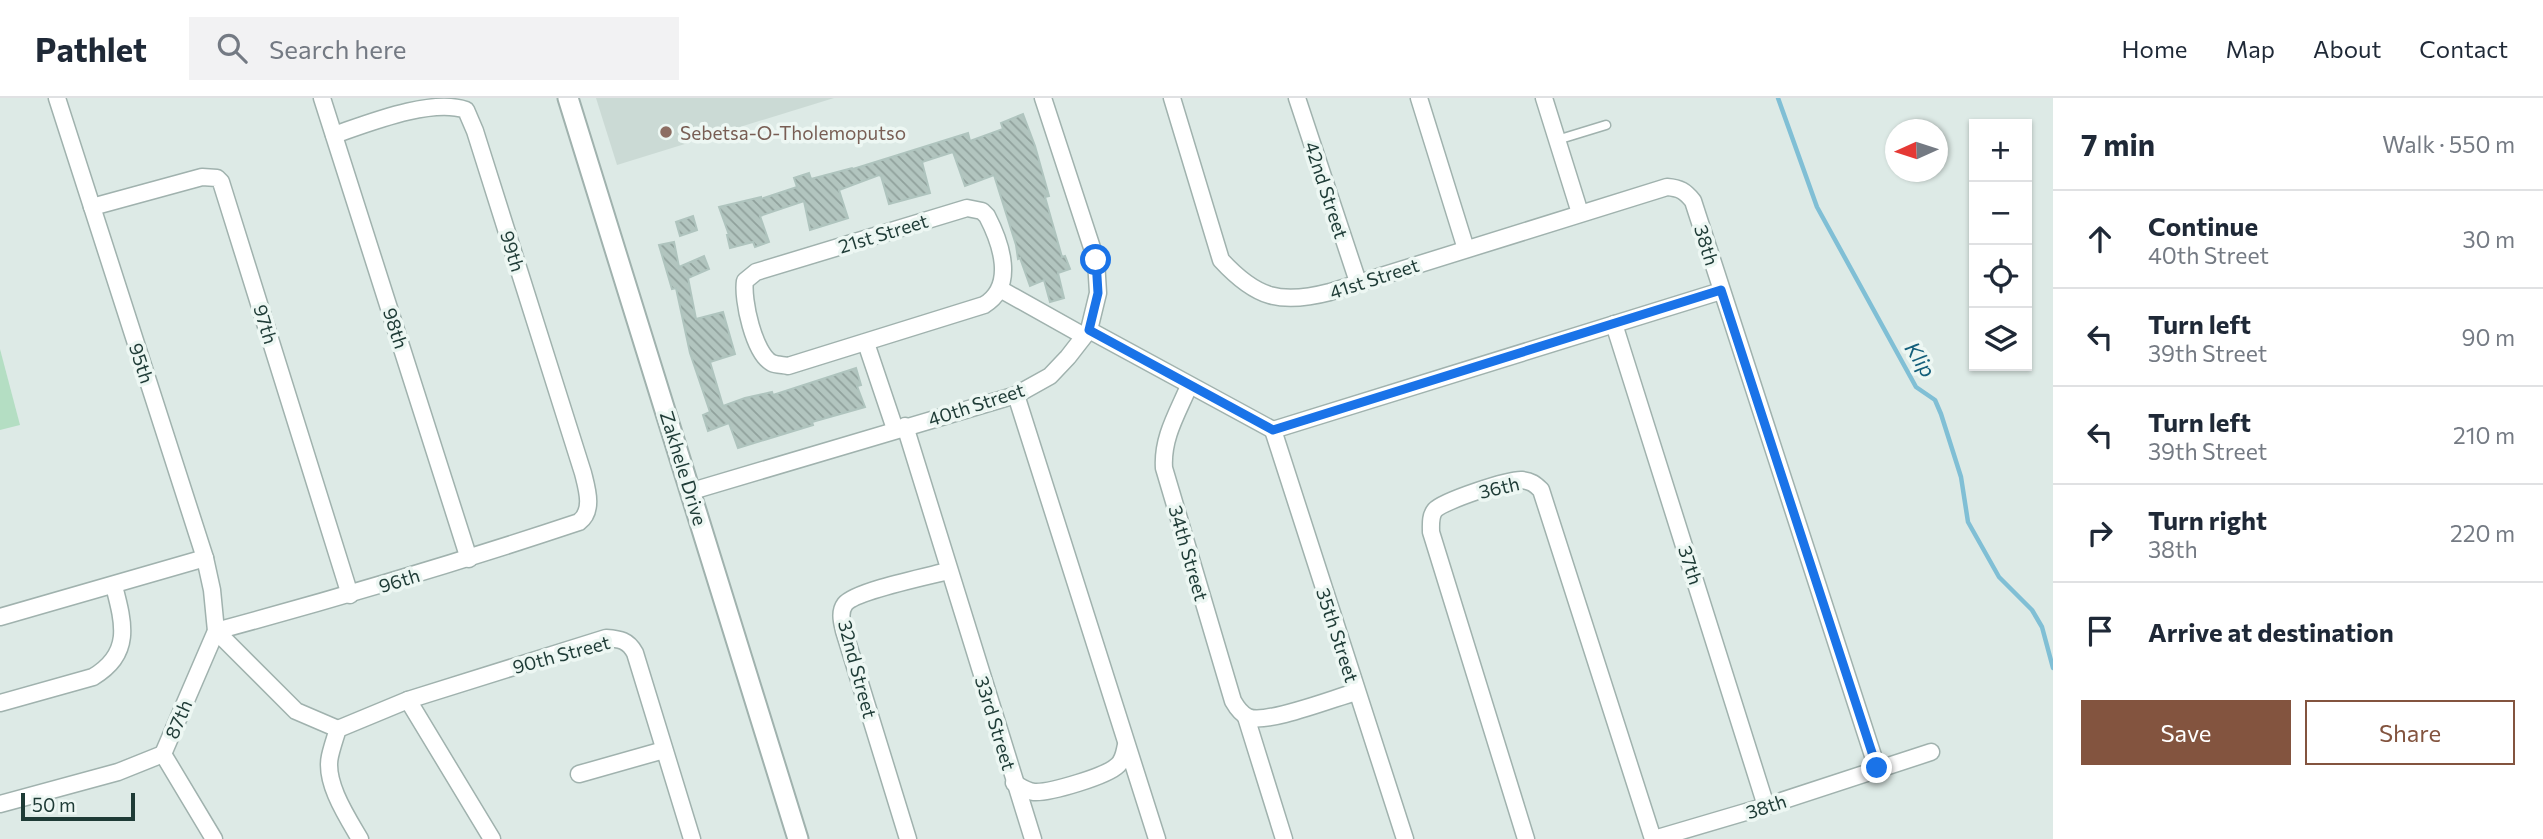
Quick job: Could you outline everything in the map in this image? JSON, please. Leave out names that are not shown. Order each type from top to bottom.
[{"type":"street","name":"95th","points":[[57,98],[205,558],[212,590],[216,631]]},
{"type":"street","name":"98th","points":[[322,98],[469,558]]},
{"type":"street","name":"Zakhele Drive","points":[[568,98],[798,839]]},
{"type":"street","name":"40th Street","points":[[692,491],[900,427],[1016,395],[1050,376],[1086,333],[1098,293],[1096,260],[1042,98]]},
{"type":"street","name":"41st Street","points":[[1171,98],[1221,260],[1238,278],[1264,293],[1283,299],[1310,297],[1667,187],[1679,188],[1693,201]]},
{"type":"street","name":"42nd Street","points":[[1297,98],[1358,282]]},
{"type":"street","points":[[1419,98],[1466,249]]},
{"type":"street","points":[[1544,98],[1580,213]]},
{"type":"street","name":"99th","points":[[334,135],[427,107],[450,105],[466,110],[475,131],[586,484],[587,513],[579,522]]},
{"type":"street","name":"97th","points":[[92,207],[202,177],[217,178],[221,182],[350,595]]},
{"type":"street","name":"38th","points":[[1693,201],[1877,768]]},
{"type":"street","name":"21st Street","points":[[967,208],[982,211],[991,224],[1003,264],[1000,289],[995,299],[984,305],[866,343],[788,366],[772,363],[760,352],[755,337],[743,294],[745,281],[756,272],[967,208]]},
{"type":"street","points":[[1000,289],[1273,430],[1721,290]]},
{"type":"street","name":"37th","points":[[1614,324],[1766,806]]},
{"type":"street","name":"33rd Street","points":[[866,343],[900,427],[948,570],[1014,783],[1025,790],[1045,791],[1107,772],[1117,766],[1124,757],[1126,745]]},
{"type":"street","name":"34th Street","points":[[1189,386],[1168,433],[1163,450],[1164,468],[1233,701],[1246,717],[1284,839]]},
{"type":"street","points":[[1016,395],[1157,839]]},
{"type":"street","name":"35th Street","points":[[1273,430],[1405,839]]},
{"type":"street","name":"36th","points":[[1526,839],[1431,532],[1432,515],[1436,508],[1477,491],[1514,480],[1533,482],[1541,490],[1653,839]]},
{"type":"street","name":"96th","points":[[216,631],[350,595],[579,522]]},
{"type":"street","points":[[0,617],[205,558]]},
{"type":"street","name":"32nd Street","points":[[908,839],[841,616],[849,599],[948,570]]},
{"type":"street","points":[[0,703],[93,677],[104,670],[120,648],[123,632],[114,586]]},
{"type":"street","points":[[216,631],[296,711],[338,729],[329,759],[332,781],[337,799],[359,839]]},
{"type":"street","name":"87th","points":[[214,839],[163,754],[216,631]]},
{"type":"street","name":"90th Street","points":[[338,729],[408,700],[606,638],[624,640],[631,644],[635,653],[692,839]]},
{"type":"street","points":[[1246,717],[1267,719],[1356,692]]},
{"type":"street","points":[[408,700],[492,839]]},
{"type":"street","points":[[579,774],[664,750]]},
{"type":"street","name":"38th","points":[[1653,839],[1766,806],[1931,752]]},
{"type":"street","points":[[0,804],[118,772],[163,754]]},
{"type":"street","points":[[1014,783],[1033,839]]},
{"type":"lane","points":[[1557,140],[1606,125]]},
{"type":"shaded area","name":"Sebetsa-O-Tholemoputso","points":[[596,98],[834,98],[617,165]]},
{"type":"green space","points":[[0,349],[20,425],[0,430]]},
{"type":"building","points":[[1023,114],[1049,196],[1045,197],[1062,257],[1065,256],[1070,269],[1058,273],[1064,298],[1050,302],[1044,280],[1030,286],[1020,258],[1018,259],[994,175],[965,186],[953,152],[922,162],[930,193],[889,204],[879,175],[839,190],[848,218],[810,230],[804,201],[760,216],[769,242],[755,247],[753,242],[730,248],[729,235],[719,207],[761,199],[797,187],[794,178],[809,173],[811,179],[853,169],[968,133],[970,141],[1003,129],[1001,123]]},
{"type":"building","points":[[693,216],[697,230],[680,236],[676,222]]},
{"type":"building","points":[[674,242],[679,267],[704,256],[709,269],[688,278],[696,319],[723,312],[735,354],[710,362],[723,406],[772,392],[773,395],[856,368],[861,385],[857,386],[865,407],[738,448],[729,423],[708,431],[703,415],[710,412],[690,353],[676,288],[672,289],[659,245]]},
{"type":"waterway","name":"Klip","points":[[1778,98],[1817,207],[1916,387],[1935,400],[1961,477],[1968,522],[1999,577],[2032,610],[2042,627],[2053,668]]},
{"type":"place","name":"Sebetsa-O-Tholemoputso","points":[[666,132]]},
{"type":"route","points":[[1096,260],[1098,293],[1089,330],[1273,430],[1721,290],[1877,768]]}]
